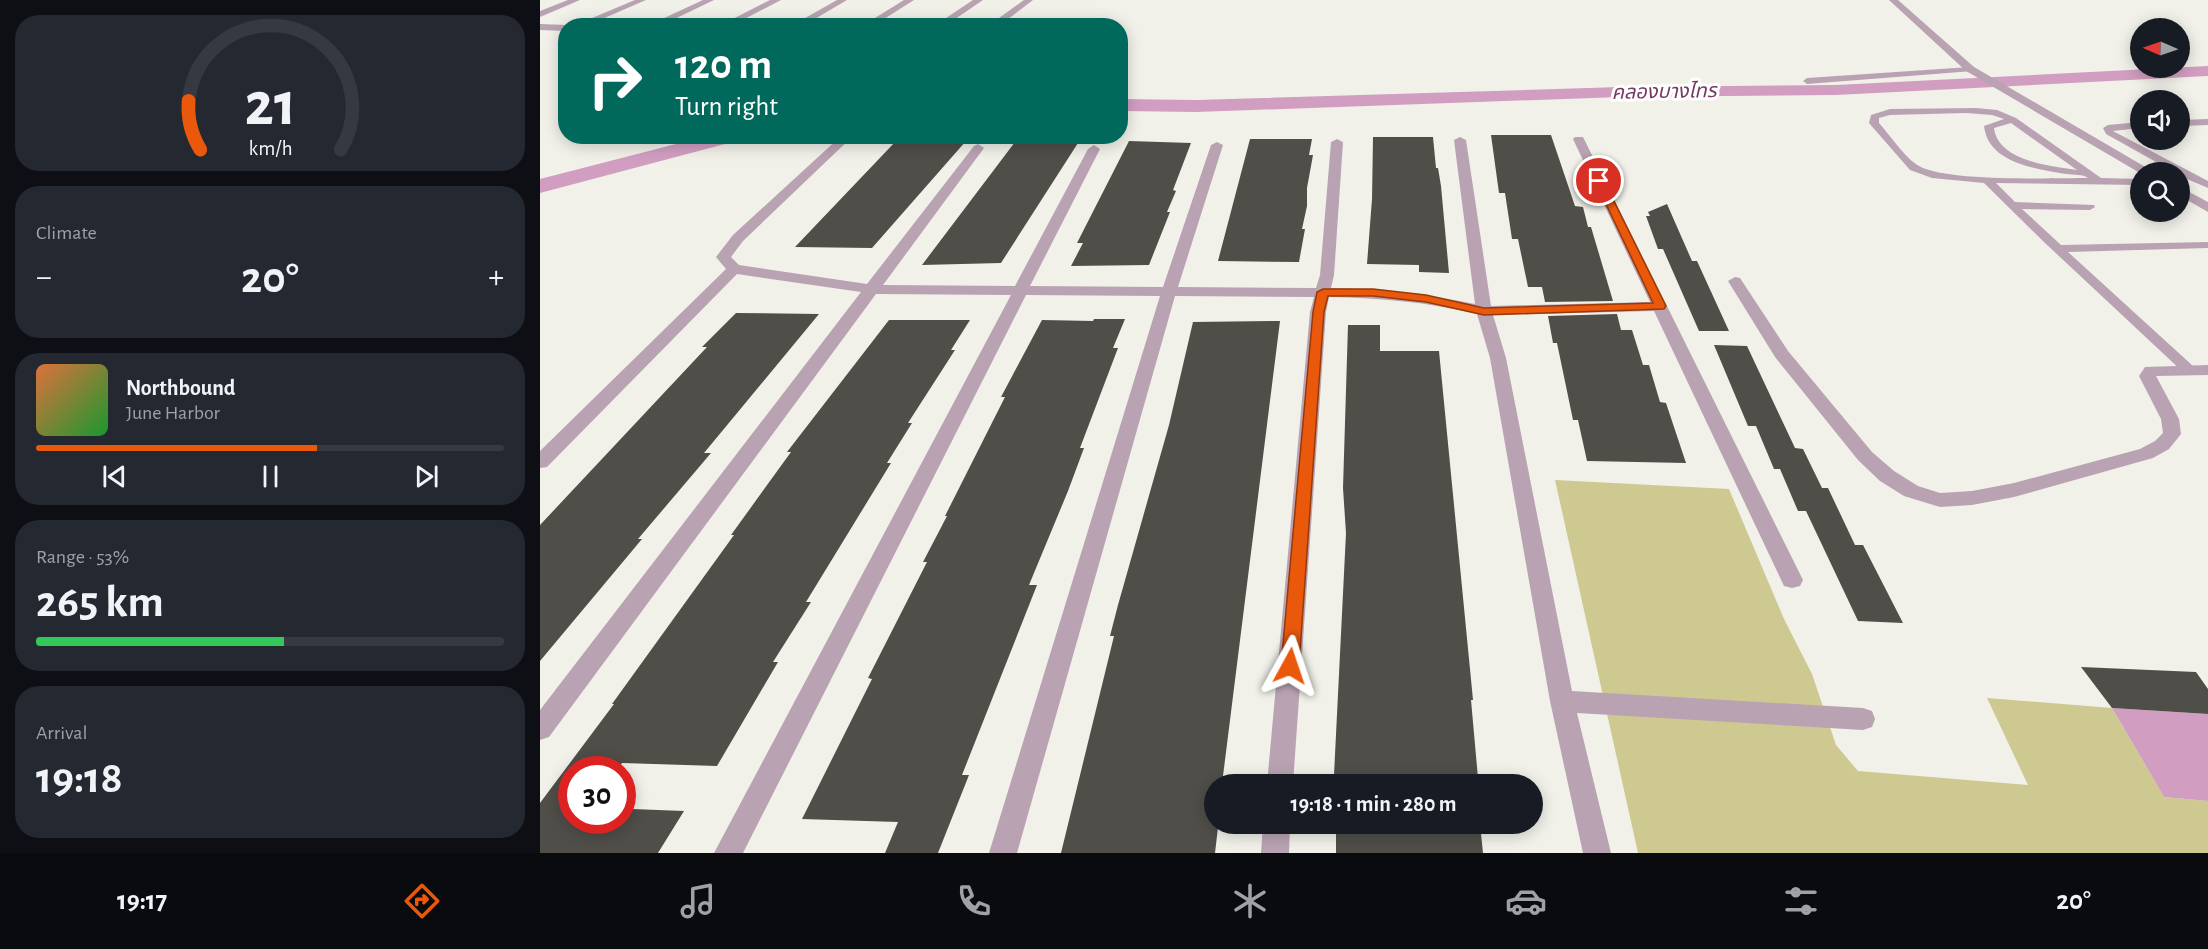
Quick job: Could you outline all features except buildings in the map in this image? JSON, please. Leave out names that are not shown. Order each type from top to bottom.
[{"type":"street","points":[[540,14],[576,0]]},
{"type":"street","points":[[597,18],[642,0]]},
{"type":"street","points":[[669,18],[710,0]]},
{"type":"street","points":[[740,18],[777,0]]},
{"type":"street","points":[[810,18],[843,0]]},
{"type":"street","points":[[880,18],[910,0]]},
{"type":"street","points":[[951,18],[979,0]]},
{"type":"street","points":[[1003,18],[1029,0]]},
{"type":"street","points":[[1893,0],[1972,70],[2131,162]]},
{"type":"street","points":[[540,27],[558,28]]},
{"type":"street","points":[[1579,139],[1792,579]]},
{"type":"street","points":[[1460,140],[1484,311],[1497,358],[1562,701],[1597,853]]},
{"type":"street","points":[[1281,774],[1318,312],[1326,275],[1338,142]]},
{"type":"street","points":[[839,144],[738,238],[723,258],[734,269],[872,289],[1373,293],[1426,298],[1484,311],[1660,306]]},
{"type":"street","points":[[1004,853],[1170,291],[1217,145]]},
{"type":"street","points":[[540,729],[978,148]]},
{"type":"street","points":[[728,853],[1094,148]]},
{"type":"street","points":[[2190,197],[2208,208]]},
{"type":"street","points":[[540,462],[734,269]]},
{"type":"street","points":[[1735,282],[1781,354],[1865,456],[1887,477],[1911,491],[1940,500],[1972,498],[2014,490],[2146,454],[2162,445],[2172,434],[2170,419],[2147,376],[2151,370],[2208,370]]},
{"type":"street","points":[[1562,701],[1863,719]]},
{"type":"street","points":[[1275,853],[1276,834]]},
{"type":"lane","points":[[1807,81],[1972,70]]},
{"type":"lane","points":[[1979,111],[2001,114],[2094,177],[1987,180],[1945,177],[1921,172],[1874,123],[1874,117],[1888,113],[1979,111]]},
{"type":"lane","points":[[2013,120],[1989,126],[1988,136],[1991,142],[2015,158],[2094,177],[2130,181]]},
{"type":"lane","points":[[2190,123],[2208,122]]},
{"type":"lane","points":[[2130,126],[2108,128],[2109,132],[2130,145]]},
{"type":"lane","points":[[2139,150],[2159,162]]},
{"type":"lane","points":[[2190,179],[2208,185]]},
{"type":"lane","points":[[1987,180],[2188,369]]},
{"type":"lane","points":[[2012,205],[2090,207]]},
{"type":"lane","points":[[2059,249],[2208,245]]},
{"type":"shaded area","points":[[1555,480],[1729,489],[1784,619],[1812,674],[1836,745],[1858,771],[2028,785],[1987,698],[2112,708],[2164,797],[2208,801],[2208,853],[1638,853]]},
{"type":"shaded area","points":[[2112,708],[2208,714],[2208,801],[2164,797]]},
{"type":"waterway","name":"คลองบางไทร","points":[[1128,105],[1196,106],[1620,92],[1836,90],[2208,71]]},
{"type":"waterway","name":"คลองบางไทร","points":[[540,186],[702,144]]},
{"type":"route","points":[[1290,666],[1318,312],[1323,292],[1373,293],[1426,298],[1484,311],[1660,306],[1599,181]]}]
